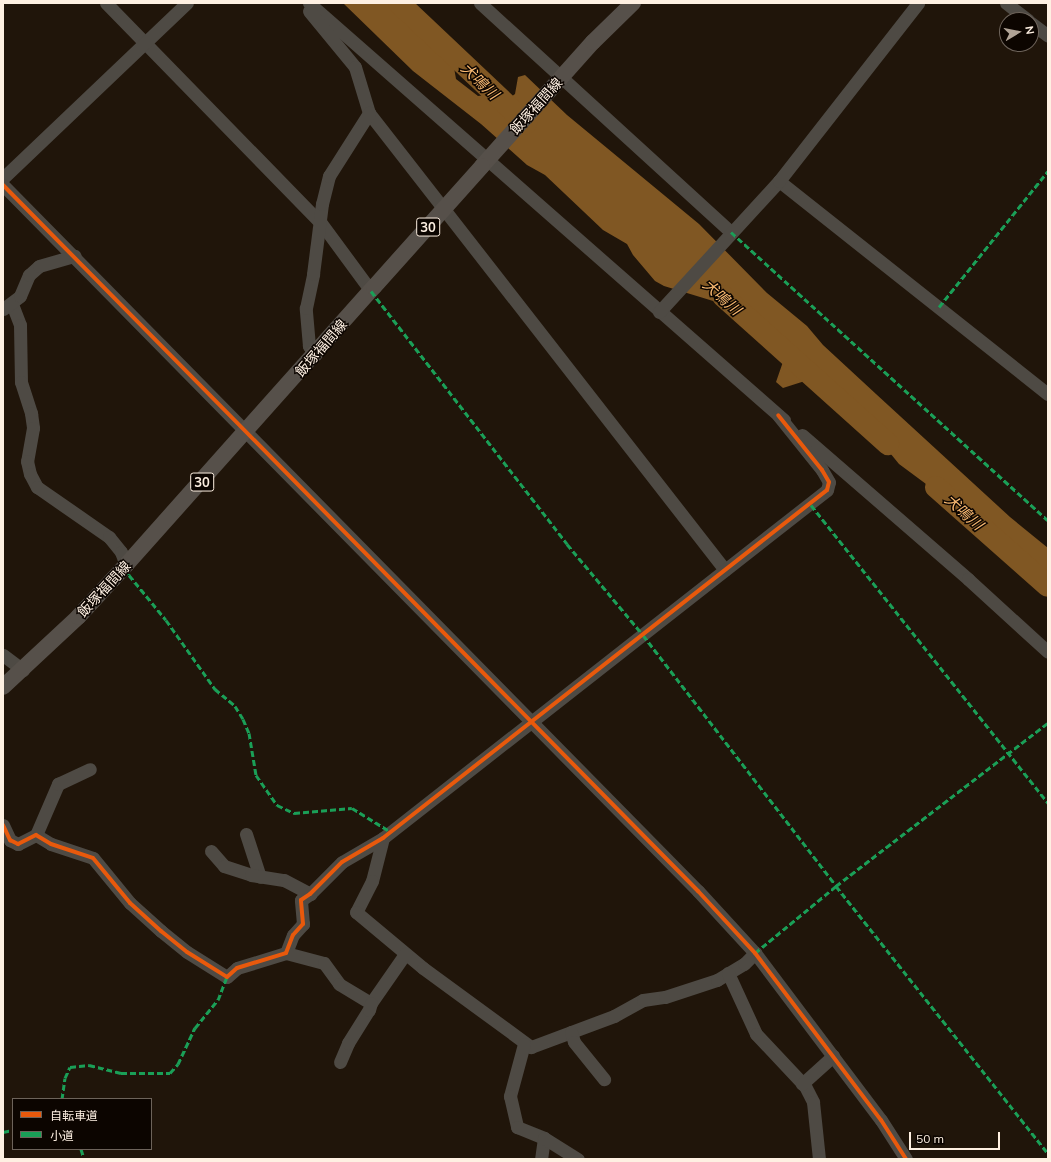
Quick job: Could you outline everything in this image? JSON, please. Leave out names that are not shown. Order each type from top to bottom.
[{"type":"main road","name":"飯塚福間線","points":[[3,687],[23,670],[126,565],[248,431],[486,161],[560,79],[633,3]]},
{"type":"street","points":[[106,3],[321,223],[373,289]]},
{"type":"street","points":[[3,178],[187,3]]},
{"type":"street","points":[[303,3],[355,67],[369,113],[725,570]]},
{"type":"street","points":[[308,3],[659,312],[968,579],[1048,652]]},
{"type":"street","points":[[480,3],[560,79],[731,232]]},
{"type":"street","points":[[659,312],[778,181],[918,3]]},
{"type":"street","points":[[1006,3],[1018,12]]},
{"type":"street","points":[[1039,29],[1048,36]]},
{"type":"street","points":[[316,354],[309,346],[306,308],[321,223],[322,204],[329,176],[369,113]]},
{"type":"street","points":[[778,181],[1048,394]]},
{"type":"street","points":[[3,185],[248,431],[698,891],[755,953],[881,1120],[906,1159]]},
{"type":"street","points":[[75,256],[39,266],[29,275],[20,296],[7,307],[20,325],[21,382],[32,421],[27,461],[30,474],[38,486],[109,537],[121,552],[126,565]]},
{"type":"street","points":[[286,953],[293,935],[303,924],[301,900],[310,894],[342,862],[383,838],[827,490],[829,482],[822,470],[778,415]]},
{"type":"street","points":[[3,656],[23,670]]},
{"type":"street","points":[[3,826],[10,840],[18,844],[36,835],[58,784],[90,769]]},
{"type":"street","points":[[246,834],[260,877]]},
{"type":"street","points":[[36,835],[52,844],[92,858],[130,903],[161,931],[187,952],[227,976],[237,968],[286,953],[324,963],[339,984],[370,1003]]},
{"type":"street","points":[[383,838],[372,881],[356,912],[406,954],[524,1044],[531,1047],[614,1016],[643,1000],[665,997],[728,973],[744,964],[755,953]]},
{"type":"street","points":[[212,851],[224,866],[260,877],[284,880],[310,894]]},
{"type":"street","points":[[340,1062],[348,1043],[369,1010],[370,1003],[406,954]]},
{"type":"street","points":[[728,973],[756,1034],[802,1084],[813,1102],[819,1159]]},
{"type":"street","points":[[571,1032],[574,1042],[604,1080]]},
{"type":"street","points":[[524,1044],[510,1096],[517,1128],[544,1138],[578,1159]]},
{"type":"street","points":[[802,1084],[833,1056]]},
{"type":"street","points":[[541,1159],[544,1138]]},
{"type":"water","points":[[343,3],[408,3],[450,44],[456,79],[478,96],[486,95],[499,106],[515,94],[518,77],[525,75],[567,115],[699,224],[767,293],[807,326],[823,345],[1010,517],[1048,548],[1048,584],[999,538],[899,464],[859,415],[808,380],[783,388],[776,382],[785,356],[781,345],[767,330],[723,304],[664,286],[655,281],[633,255],[627,244],[603,230],[545,175],[527,165],[481,124],[413,71]]},
{"type":"waterway","name":"犬鳴川","points":[[399,3],[526,123]]},
{"type":"waterway","name":"犬鳴川","points":[[723,296],[888,444]]},
{"type":"waterway","name":"犬鳴川","points":[[936,487],[1048,586]]},
{"type":"marked path","points":[[939,307],[1048,171]]},
{"type":"marked path","points":[[731,232],[1048,520]]},
{"type":"marked path","points":[[371,291],[567,544],[643,635],[836,886],[1048,1153]]},
{"type":"marked path","points":[[811,505],[1048,803]]},
{"type":"marked path","points":[[126,565],[129,575],[166,620],[215,689],[235,706],[249,733],[256,775],[277,805],[294,813],[352,808],[391,832]]},
{"type":"marked path","points":[[755,953],[836,886],[1048,723]]},
{"type":"marked path","points":[[62,1098],[65,1078],[70,1067],[89,1065],[121,1073],[170,1073],[178,1064],[195,1028],[218,1000],[227,977]]},
{"type":"marked path","points":[[3,1132],[12,1130]]},
{"type":"marked path","points":[[81,1150],[84,1159]]},
{"type":"cycle path","points":[[3,185],[698,891],[755,953],[881,1120],[906,1159]]},
{"type":"cycle path","points":[[3,825],[10,840],[18,844],[36,835],[51,844],[93,858],[130,903],[161,931],[187,952],[227,977],[237,968],[286,953],[293,935],[303,924],[301,900],[310,894],[342,862],[383,838],[827,490],[829,482],[822,470],[778,415]]}]
